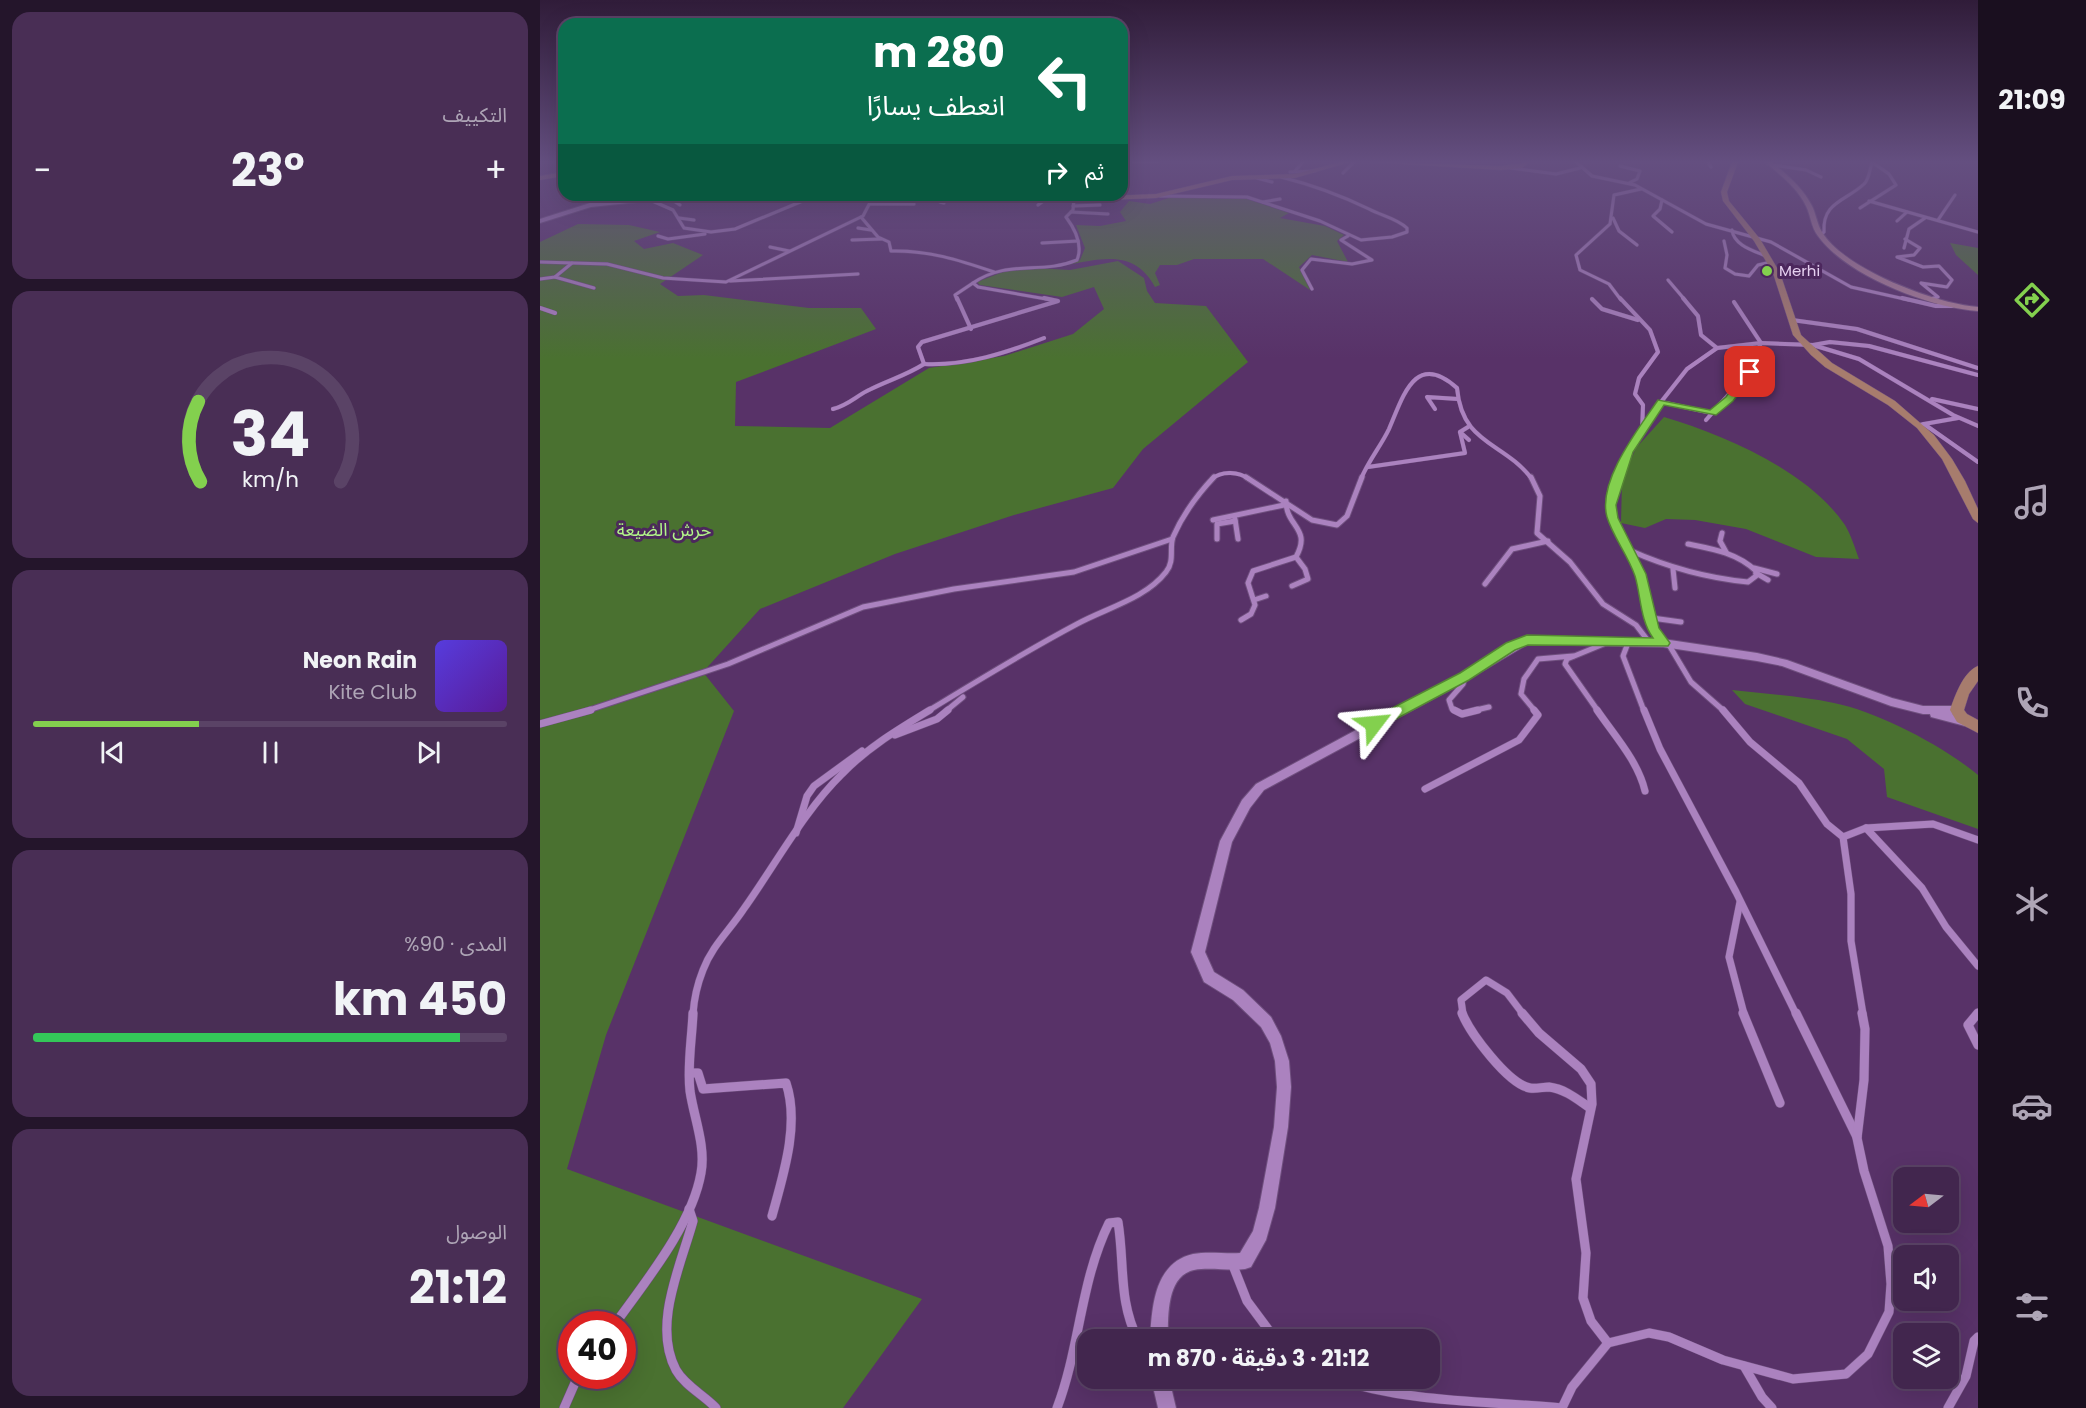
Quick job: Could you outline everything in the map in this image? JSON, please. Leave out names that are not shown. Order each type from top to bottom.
[{"type":"main road","points":[[1748,228],[1770,260],[1786,295],[1798,337],[1845,375],[1922,425],[1951,462],[1978,519]]},
{"type":"main road","points":[[1817,228],[1820,235],[1844,258],[1858,266],[1930,299],[1952,306],[1978,309]]},
{"type":"main road","points":[[1975,725],[1957,711],[1963,692],[1978,672]]},
{"type":"street","points":[[684,228],[709,233]]},
{"type":"street","points":[[658,236],[668,239],[693,238],[742,228]]},
{"type":"street","points":[[729,281],[838,228]]},
{"type":"street","points":[[858,228],[871,230],[880,239],[890,244],[891,251],[916,250],[946,256],[994,272]]},
{"type":"street","points":[[971,328],[955,295],[958,290],[994,272],[1016,265],[1069,264],[1080,256],[1073,228]]},
{"type":"street","points":[[1333,228],[1348,236],[1369,240],[1401,236],[1408,230],[1406,228]]},
{"type":"street","points":[[1607,228],[1577,253],[1577,264],[1586,274],[1609,284],[1631,313],[1650,330],[1658,352],[1645,368],[1635,394],[1643,405],[1642,433]]},
{"type":"street","points":[[1618,228],[1637,245]]},
{"type":"street","points":[[1667,228],[1672,232]]},
{"type":"street","points":[[1722,228],[1772,242],[1851,287],[1936,306],[1952,306]]},
{"type":"street","points":[[1820,235],[1824,232],[1823,228]]},
{"type":"street","points":[[1904,248],[1905,239],[1912,228]]},
{"type":"street","points":[[1732,230],[1732,237],[1743,246],[1770,260]]},
{"type":"street","points":[[1312,289],[1302,270],[1311,259],[1352,264],[1372,260],[1341,240],[1348,236]]},
{"type":"street","points":[[852,240],[880,239]]},
{"type":"street","points":[[1905,239],[1919,244],[1920,248],[1914,255],[1897,257],[1923,267],[1939,266],[1952,280],[1947,287],[1921,283],[1938,297],[1930,299]]},
{"type":"street","points":[[1042,243],[1077,241]]},
{"type":"street","points":[[1724,241],[1727,255],[1724,265],[1730,272],[1749,276],[1758,265],[1770,260]]},
{"type":"street","points":[[770,247],[789,251]]},
{"type":"street","points":[[540,262],[607,264],[663,278],[729,281],[858,274]]},
{"type":"street","points":[[555,277],[572,262]]},
{"type":"street","points":[[540,279],[555,277],[594,288]]},
{"type":"street","points":[[1668,280],[1698,316],[1701,335],[1717,348]]},
{"type":"street","points":[[924,364],[918,352],[919,344],[1059,300],[981,287],[973,283]]},
{"type":"street","points":[[1593,299],[1602,309],[1642,321]]},
{"type":"street","points":[[1734,302],[1746,313],[1754,337],[1761,343]]},
{"type":"street","points":[[540,308],[555,313]]},
{"type":"street","points":[[1792,320],[1857,328],[1978,368]]},
{"type":"street","points":[[833,409],[851,405],[867,391],[905,377],[924,364],[961,361],[1007,352],[1044,338]]},
{"type":"street","points":[[1706,420],[1729,399],[1750,372],[1761,343]]},
{"type":"street","points":[[1857,1138],[1864,1080],[1865,1029],[1851,941],[1851,894],[1843,837],[1827,824],[1799,783],[1750,742],[1725,712],[1691,682],[1666,644],[1657,638],[1640,574],[1613,518],[1611,505],[1619,474],[1628,452],[1661,402],[1687,369],[1717,348],[1761,343],[1858,344],[1977,376]]},
{"type":"street","points":[[1809,345],[1853,356],[1958,418],[1978,426]]},
{"type":"street","points":[[795,836],[807,796],[814,786],[854,755],[886,738],[1006,662],[1093,615],[1146,591],[1160,580],[1171,563],[1172,539],[1194,498],[1216,475],[1229,472],[1243,475],[1312,520],[1337,525],[1347,516],[1368,467],[1388,430],[1401,394],[1415,379],[1432,374],[1448,380],[1457,388],[1458,399],[1468,428],[1518,464],[1534,481],[1541,498],[1536,529],[1570,562],[1603,604],[1636,625],[1649,642]]},
{"type":"street","points":[[1923,396],[1978,410]]},
{"type":"street","points":[[1435,409],[1427,397],[1458,399]]},
{"type":"street","points":[[1661,402],[1712,413]]},
{"type":"street","points":[[1922,425],[1958,418]]},
{"type":"street","points":[[1922,425],[1978,462]]},
{"type":"street","points":[[1460,432],[1468,428]]},
{"type":"street","points":[[1368,467],[1464,453],[1460,432]]},
{"type":"street","points":[[1460,432],[1469,440]]},
{"type":"street","points":[[1216,539],[1217,524],[1285,503]]},
{"type":"street","points":[[1241,620],[1251,614],[1255,605],[1248,584],[1253,571],[1296,557],[1304,544],[1303,537],[1285,503]]},
{"type":"street","points":[[1213,520],[1235,518]]},
{"type":"street","points":[[1235,518],[1238,539]]},
{"type":"street","points":[[1722,533],[1720,541],[1726,552]]},
{"type":"street","points":[[540,724],[608,706],[728,664],[863,608],[954,589],[1074,572],[1172,539]]},
{"type":"street","points":[[1485,584],[1512,549],[1548,541]]},
{"type":"street","points":[[1688,543],[1726,552],[1747,561],[1755,571],[1768,580]]},
{"type":"street","points":[[1709,557],[1710,549]]},
{"type":"street","points":[[1629,550],[1673,569],[1707,578],[1748,582],[1755,571]]},
{"type":"street","points":[[1292,586],[1308,579],[1305,569],[1296,557]]},
{"type":"street","points":[[1673,569],[1675,588]]},
{"type":"street","points":[[1755,571],[1777,574]]},
{"type":"street","points":[[1254,600],[1266,596]]},
{"type":"street","points":[[1652,618],[1681,622]]},
{"type":"street","points":[[1159,1329],[1162,1303],[1175,1272],[1190,1262],[1245,1261],[1260,1234],[1281,1127],[1284,1073],[1276,1041],[1266,1022],[1238,995],[1209,977],[1198,952],[1226,842],[1246,804],[1260,787],[1414,701],[1465,677],[1510,647],[1527,640],[1649,642],[1782,663],[1891,702],[1975,725]]},
{"type":"street","points":[[1607,642],[1572,656],[1565,662],[1566,667],[1583,686],[1629,756],[1642,778],[1645,791]]},
{"type":"street","points":[[1368,1389],[1562,1408],[1572,1387],[1608,1343],[1633,1336],[1657,1334],[1770,1375],[1793,1379],[1846,1374],[1868,1354],[1889,1312],[1891,1284],[1887,1246],[1864,1171],[1857,1138],[1740,902],[1660,749],[1623,656],[1628,643]]},
{"type":"street","points":[[1425,789],[1519,740],[1538,715],[1521,694],[1524,679],[1538,659],[1554,655],[1572,656]]},
{"type":"street","points":[[1465,677],[1463,684],[1449,700],[1452,710],[1462,714],[1489,707]]},
{"type":"street","points":[[886,738],[937,719],[963,697]]},
{"type":"street","points":[[1923,710],[1957,711]]},
{"type":"street","points":[[624,1311],[665,1255],[689,1208],[702,1171],[700,1135],[693,1104],[691,1073],[694,999],[703,969],[719,938],[741,912],[832,784],[871,747]]},
{"type":"street","points":[[1843,837],[1866,828],[1933,824],[1978,840]]},
{"type":"street","points":[[1866,828],[1922,888],[1946,927],[1978,966]]},
{"type":"street","points":[[1740,902],[1731,939],[1731,969],[1739,999],[1780,1103]]},
{"type":"street","points":[[1590,1108],[1558,1088],[1543,1085],[1529,1088],[1514,1079],[1473,1035],[1460,1012],[1461,1000],[1486,980],[1498,984],[1534,1029],[1588,1077],[1591,1085],[1590,1108],[1575,1182],[1586,1252],[1582,1289],[1584,1306],[1589,1319],[1608,1343]]},
{"type":"street","points":[[1978,1013],[1968,1025],[1978,1045]]},
{"type":"street","points":[[691,1073],[698,1073],[703,1089],[786,1083],[790,1096],[790,1127],[786,1140],[785,1170],[772,1216]]},
{"type":"street","points":[[689,1208],[693,1221],[668,1316],[670,1358],[684,1381],[716,1408]]},
{"type":"street","points":[[1079,1329],[1089,1275],[1109,1223],[1118,1222],[1122,1240],[1120,1264],[1124,1313],[1132,1329]]},
{"type":"street","points":[[1232,1263],[1247,1301],[1268,1329]]},
{"type":"street","points":[[1057,1408],[1077,1336]]},
{"type":"street","points":[[1948,1408],[1969,1369],[1974,1341],[1978,1337]]},
{"type":"street","points":[[1744,1365],[1762,1397],[1772,1408]]},
{"type":"street","points":[[564,1408],[572,1389]]},
{"type":"street","points":[[1163,1389],[1167,1408]]},
{"type":"green space","name":"حرش الضيعة","points":[[570,228],[641,228],[660,232],[634,241],[644,249],[673,243],[703,255],[660,284],[678,296],[704,295],[809,308],[861,308],[876,329],[736,382],[735,426],[830,428],[929,368],[1004,356],[1073,334],[1104,309],[1094,287],[1062,297],[980,285],[977,282],[1016,267],[1070,270],[1118,261],[1144,278],[1147,291],[1155,303],[1206,306],[1248,362],[1143,449],[1113,488],[1014,515],[895,554],[760,609],[703,672],[734,711],[606,1035],[567,1169],[922,1299],[843,1408],[540,1408],[540,242]]},
{"type":"green space","points":[[1077,228],[1329,228],[1344,235],[1337,241],[1348,262],[1312,255],[1299,267],[1310,290],[1263,259],[1194,259],[1177,265],[1160,265],[1155,273],[1160,285],[1155,287],[1147,275],[1128,262],[1106,259],[1068,265],[1080,260],[1085,248]]},
{"type":"green space","points":[[1950,243],[1978,248],[1978,275],[1956,255]]},
{"type":"green space","points":[[1664,417],[1738,445],[1788,472],[1810,488],[1845,525],[1859,559],[1816,557],[1746,529],[1695,520],[1666,519],[1645,528],[1621,523],[1622,481],[1636,448]]},
{"type":"green space","points":[[1732,690],[1809,699],[1852,707],[1890,722],[1929,742],[1978,775],[1978,829],[1887,797],[1884,769],[1847,739],[1745,704]]},
{"type":"place","name":"Merhi","points":[[1767,271]]},
{"type":"route","points":[[1374,724],[1414,701],[1465,677],[1510,647],[1527,640],[1663,643],[1657,638],[1653,629],[1653,620],[1640,574],[1613,518],[1611,505],[1619,474],[1628,452],[1661,402],[1712,413],[1729,399],[1750,372]]}]
